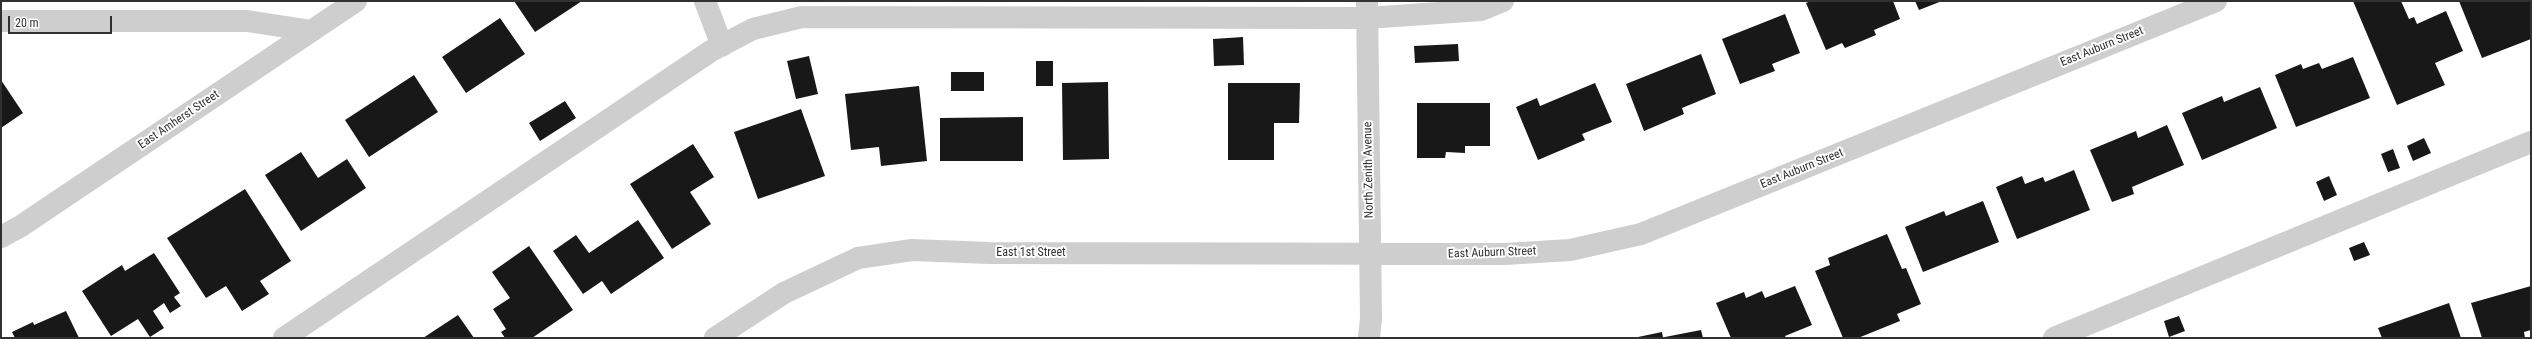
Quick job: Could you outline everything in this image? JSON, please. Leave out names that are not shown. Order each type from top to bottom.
[{"type":"street","name":"East Amherst Street","points":[[1,237],[17,229],[356,1]]},
{"type":"street","points":[[705,1],[722,46]]},
{"type":"street","points":[[284,338],[722,46],[753,29],[802,17],[1481,10],[1503,1]]},
{"type":"street","name":"East Auburn Street","points":[[1370,254],[1504,254],[1570,250],[1641,234],[2216,1]]},
{"type":"street","name":"North Zenith Avenue","points":[[1367,10],[1370,254],[1369,338]]},
{"type":"street","points":[[1,21],[247,21],[312,31]]},
{"type":"street","points":[[2054,338],[2531,142]]},
{"type":"street","name":"East 1st Street","points":[[715,338],[784,293],[858,258],[912,250],[990,253],[1370,254]]},
{"type":"building","points":[[514,1],[582,1],[535,32]]},
{"type":"building","points":[[1811,1],[1893,1],[1900,19],[1874,30],[1876,35],[1845,48],[1842,43],[1826,50],[1806,3]]},
{"type":"building","points":[[1915,1],[1942,1],[1919,10]]},
{"type":"building","points":[[2353,1],[2401,1],[2409,19],[2414,17],[2417,24],[2446,11],[2463,51],[2435,63],[2445,85],[2397,105]]},
{"type":"building","points":[[2459,1],[2531,1],[2531,39],[2482,58]]},
{"type":"building","points":[[1785,14],[1800,53],[1772,64],[1775,71],[1740,84],[1722,39]]},
{"type":"building","points":[[500,18],[525,54],[466,93],[442,57]]},
{"type":"building","points":[[1243,37],[1244,65],[1214,66],[1213,39]]},
{"type":"building","points":[[1458,44],[1459,61],[1415,63],[1414,46]]},
{"type":"building","points":[[1701,54],[1716,94],[1682,108],[1684,114],[1644,131],[1626,84]]},
{"type":"building","points":[[809,56],[818,94],[796,99],[787,61]]},
{"type":"building","points":[[2353,57],[2370,98],[2296,127],[2275,75],[2301,64],[2303,69],[2319,63],[2322,69]]},
{"type":"building","points":[[1036,61],[1053,61],[1053,86],[1036,86]]},
{"type":"building","points":[[951,72],[984,72],[984,91],[951,91]]},
{"type":"building","points":[[414,75],[438,112],[369,157],[345,120]]},
{"type":"building","points":[[1,80],[23,113],[1,128]]},
{"type":"building","points":[[1108,82],[1109,159],[1063,160],[1062,83]]},
{"type":"building","points":[[1228,83],[1300,83],[1299,123],[1274,123],[1274,160],[1228,160]]},
{"type":"building","points":[[1595,83],[1612,122],[1582,134],[1585,140],[1538,160],[1516,107],[1537,98],[1540,106]]},
{"type":"building","points":[[919,86],[927,161],[881,166],[879,147],[851,150],[845,94]]},
{"type":"building","points":[[2260,87],[2277,128],[2202,160],[2182,113],[2222,96],[2224,102]]},
{"type":"building","points":[[565,101],[576,118],[540,141],[529,123]]},
{"type":"building","points":[[1417,103],[1490,103],[1490,146],[1465,146],[1465,153],[1446,152],[1445,158],[1417,158]]},
{"type":"building","points":[[801,109],[825,176],[758,199],[734,132]]},
{"type":"building","points":[[1023,117],[1023,161],[940,161],[940,118]]},
{"type":"building","points":[[2167,125],[2184,165],[2132,187],[2134,194],[2112,202],[2090,150],[2136,131],[2138,138]]},
{"type":"building","points":[[2424,138],[2431,153],[2413,161],[2407,146]]},
{"type":"building","points":[[693,144],[714,177],[690,192],[711,224],[672,249],[630,184]]},
{"type":"building","points":[[2393,149],[2400,168],[2388,172],[2381,154]]},
{"type":"building","points":[[301,152],[318,178],[347,159],[366,188],[301,231],[265,175]]},
{"type":"building","points":[[2074,170],[2090,210],[2017,239],[1996,187],[2022,176],[2025,184],[2043,177],[2045,182]]},
{"type":"building","points":[[2329,176],[2337,195],[2324,201],[2316,182]]},
{"type":"building","points":[[245,189],[291,261],[260,281],[269,294],[242,311],[226,286],[206,298],[167,238]]},
{"type":"building","points":[[1983,201],[1999,242],[1923,272],[1905,227],[1944,211],[1946,216]]},
{"type":"building","points":[[638,220],[664,258],[611,294],[602,281],[583,294],[553,251],[576,235],[589,253]]},
{"type":"building","points":[[1887,234],[1902,269],[1906,268],[1921,304],[1897,314],[1900,321],[1858,338],[1843,338],[1815,271],[1830,265],[1828,258]]},
{"type":"building","points":[[2364,242],[2370,255],[2354,261],[2349,248]]},
{"type":"building","points":[[529,246],[573,310],[532,338],[505,338],[501,332],[506,329],[493,309],[510,298],[492,272]]},
{"type":"building","points":[[154,253],[180,293],[174,297],[181,306],[170,313],[164,303],[153,311],[164,328],[150,337],[138,319],[111,336],[82,291],[122,265],[125,271]]},
{"type":"building","points":[[1795,286],[1812,325],[1785,336],[1786,338],[1731,338],[1716,303],[1744,292],[1746,298],[1762,291],[1765,298]]},
{"type":"building","points":[[2531,286],[2531,330],[2524,332],[2525,338],[2482,338],[2471,303]]},
{"type":"building","points":[[2449,303],[2461,338],[2382,338],[2378,328]]},
{"type":"building","points":[[66,311],[79,338],[15,338],[12,332],[33,322],[34,325]]},
{"type":"building","points":[[458,315],[474,338],[423,338]]},
{"type":"building","points":[[2179,316],[2185,331],[2169,337],[2164,321]]},
{"type":"building","points":[[1701,330],[1703,338],[1665,338],[1665,337]]},
{"type":"building","points":[[1662,332],[1663,338],[1638,338],[1638,337]]}]
